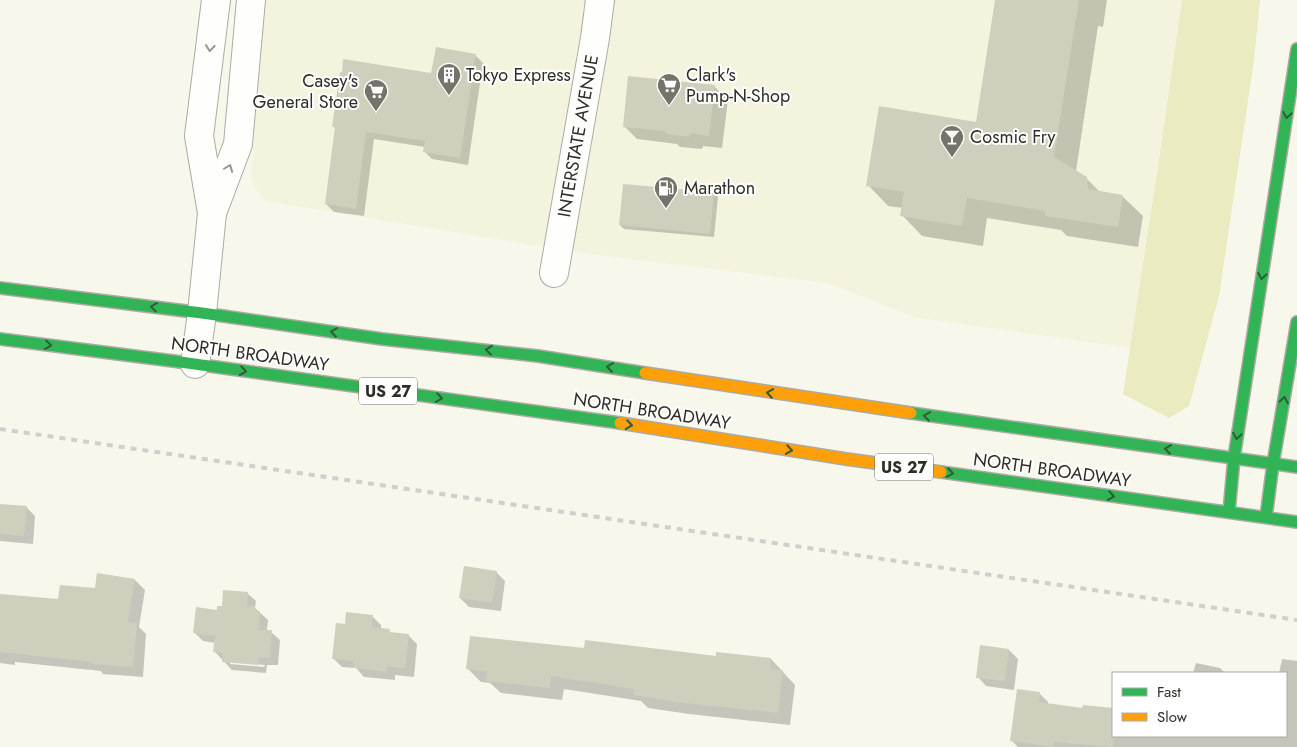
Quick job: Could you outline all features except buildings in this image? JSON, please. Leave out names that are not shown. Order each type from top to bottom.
[{"type":"highway","points":[[1229,512],[1234,458],[1297,50]]},
{"type":"highway","name":"NORTH BROADWAY","points":[[0,288],[202,313],[382,339],[538,356],[843,404],[1297,467]]},
{"type":"highway","points":[[1266,517],[1297,322]]},
{"type":"highway","name":"NORTH BROADWAY","points":[[0,339],[580,417],[846,458],[1297,522]]},
{"type":"street","points":[[212,214],[199,136],[216,0]]},
{"type":"street","points":[[195,364],[212,214],[238,144],[251,0]]},
{"type":"street","name":"INTERSTATE AVENUE","points":[[554,273],[600,0]]},
{"type":"shaded area","points":[[265,0],[1182,0],[1131,348],[914,317],[828,283],[589,254],[266,201],[255,189],[251,176]]},
{"type":"green space","points":[[1182,0],[1260,0],[1254,60],[1219,296],[1189,406],[1169,418],[1123,394]]},
{"type":"railway","points":[[0,429],[1297,620]]},
{"type":"traffic: fast","points":[[1229,512],[1234,458],[1297,49]]},
{"type":"traffic: fast","points":[[0,288],[202,313],[382,339],[538,356],[645,373]]},
{"type":"traffic: fast","points":[[1266,517],[1297,322]]},
{"type":"traffic: fast","points":[[0,339],[620,423]]},
{"type":"traffic: fast","points":[[911,413],[1297,467]]},
{"type":"traffic: fast","points":[[941,472],[1297,522]]},
{"type":"traffic: slow","points":[[645,373],[911,413]]},
{"type":"traffic: slow","points":[[620,423],[941,472]]},
{"type":"place","name":"Tokyo Express","points":[[449,96]]},
{"type":"place","name":"Clark's Pump-N-Shop","points":[[669,106]]},
{"type":"place","name":"Casey's General Store","points":[[376,112]]},
{"type":"place","name":"Cosmic Fry","points":[[952,158]]},
{"type":"place","name":"Marathon","points":[[666,209]]}]
